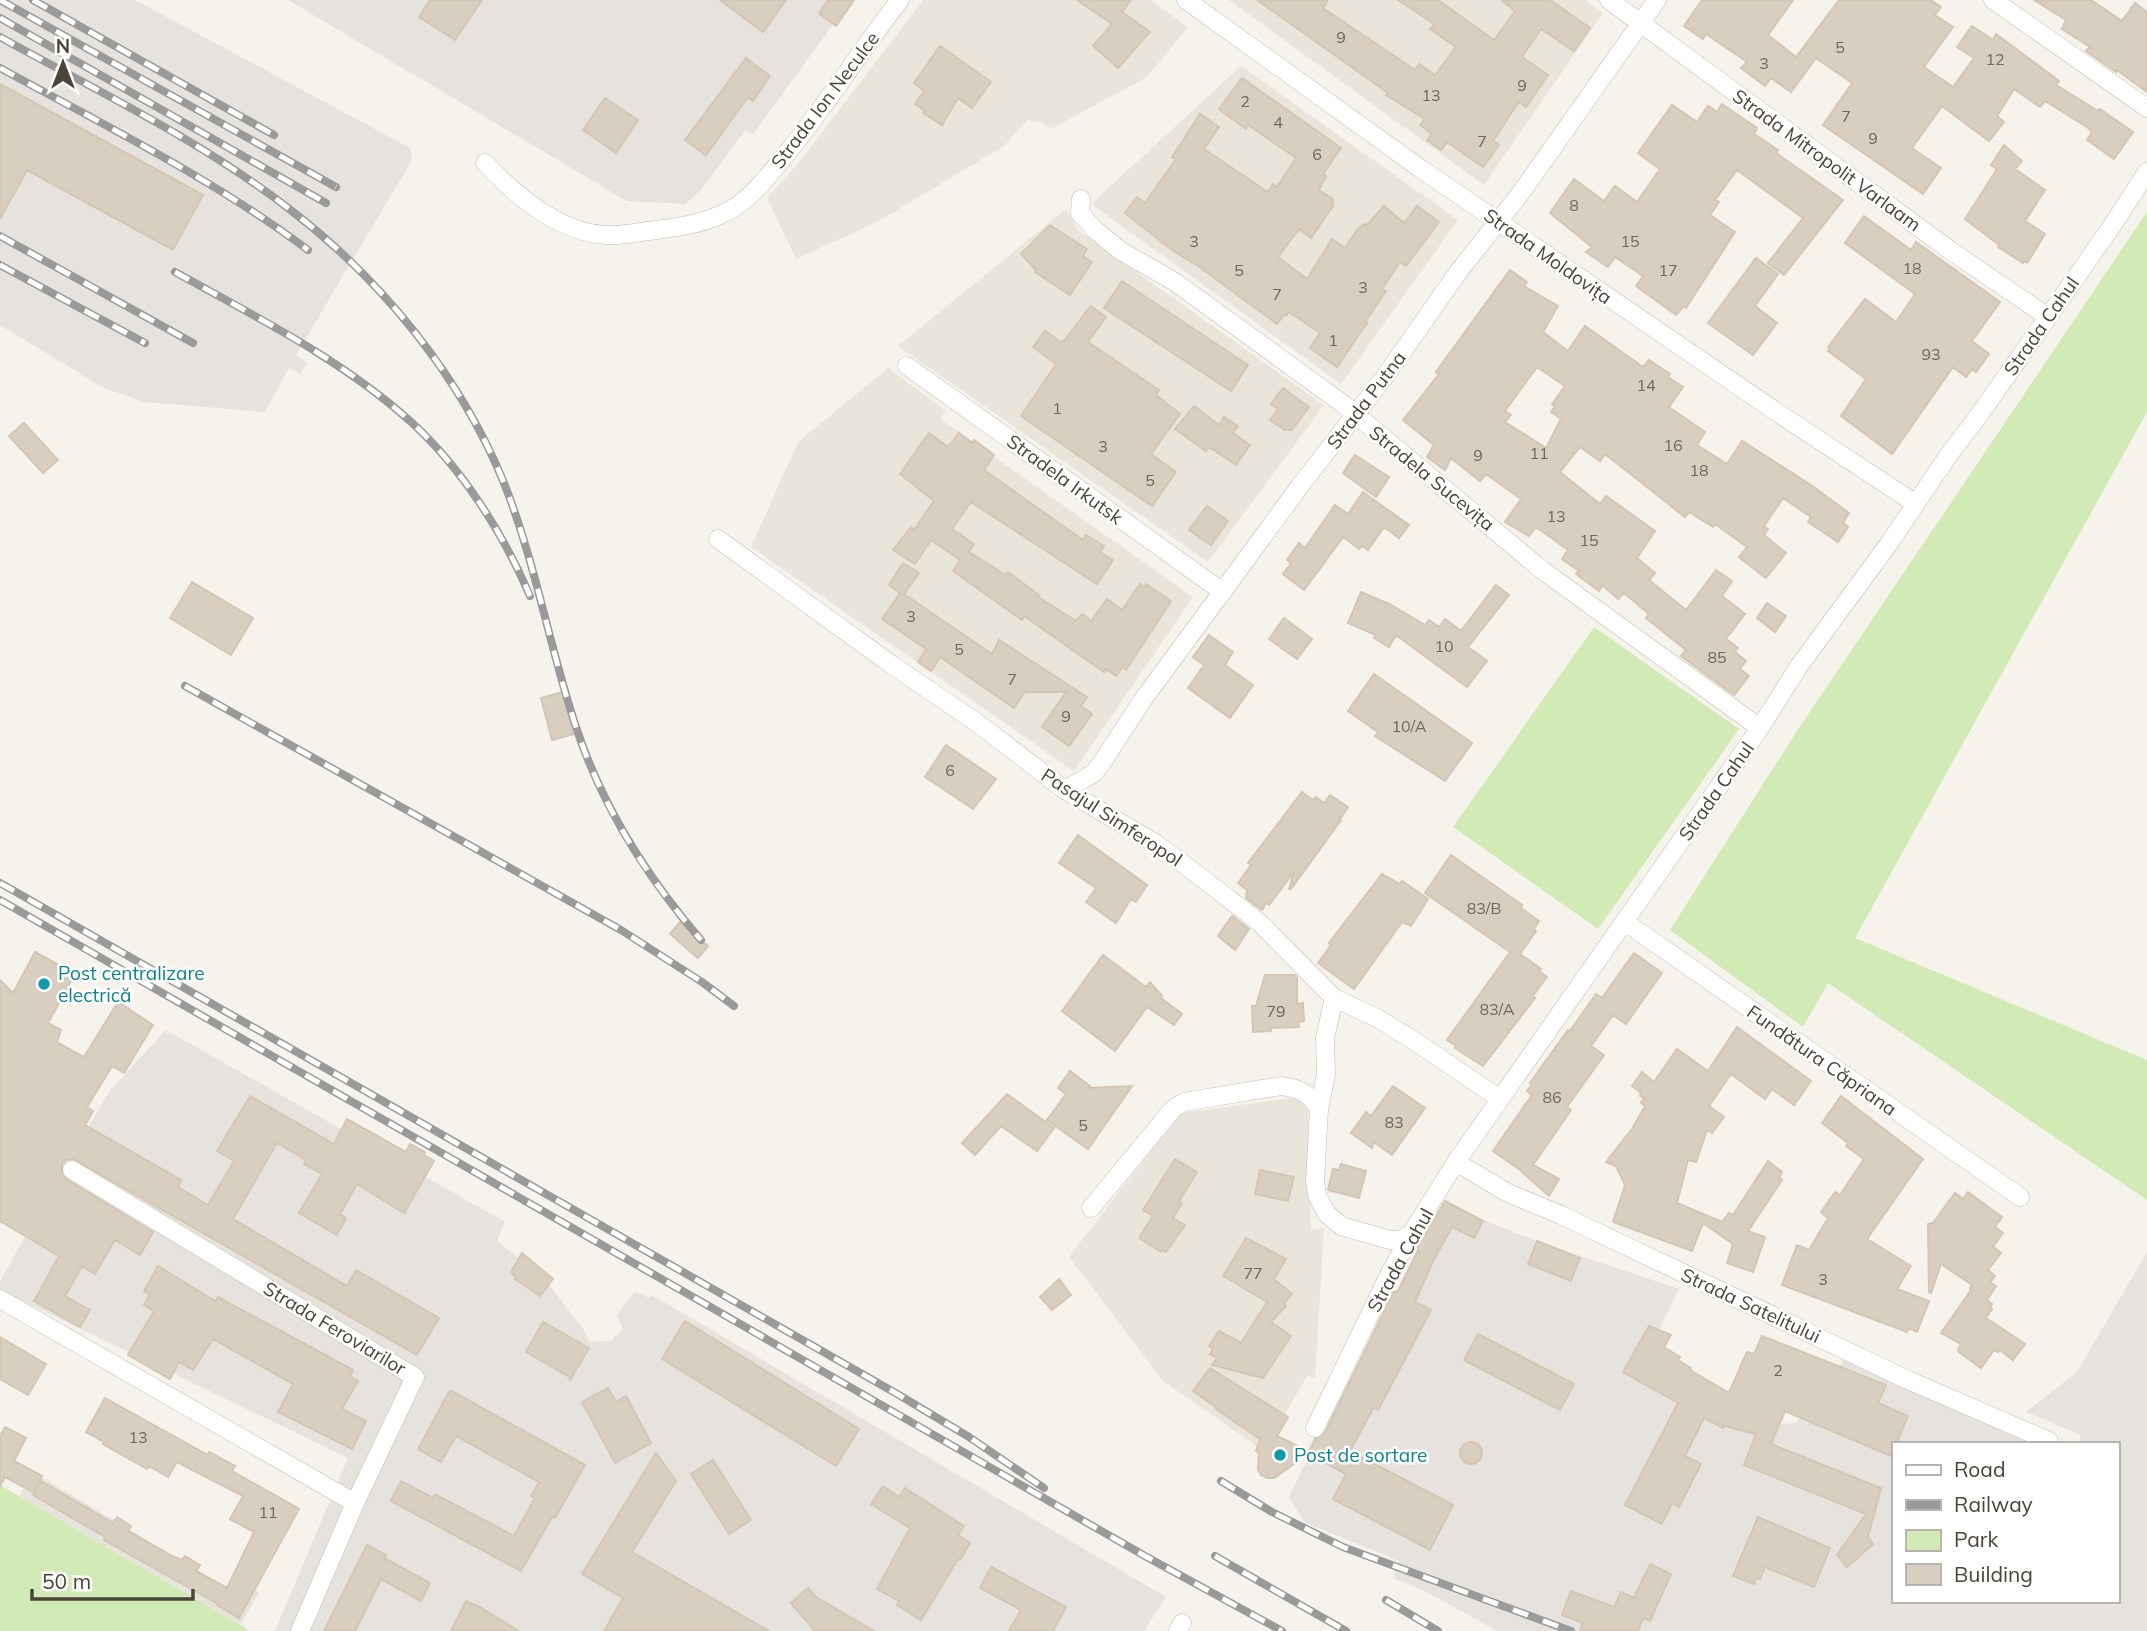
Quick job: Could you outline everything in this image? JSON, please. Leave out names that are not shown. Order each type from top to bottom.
[{"type":"street","name":"Strada Ion Neculce","points":[[485,163],[509,188],[559,222],[589,232],[623,235],[669,229],[722,215],[754,192],[811,125],[900,0]]},
{"type":"street","name":"Strada Moldovița","points":[[1186,0],[1421,169],[1916,504]]},
{"type":"street","name":"Strada Mitropolit Varlaam","points":[[1609,0],[1797,139],[2048,317]]},
{"type":"street","name":"Strada Putna","points":[[1065,790],[1094,773],[1137,709],[1386,375],[1458,271],[1498,221],[1657,0]]},
{"type":"street","points":[[1993,0],[2147,107]]},
{"type":"street","name":"Strada Cahul","points":[[1315,1428],[1387,1279],[1411,1234],[1456,1162],[1625,922],[1799,666],[1977,418],[2147,172]]},
{"type":"street","name":"Stradela Sucevița","points":[[1081,199],[1080,213],[1121,251],[1185,289],[1343,404],[1542,570],[1759,728]]},
{"type":"street","name":"Stradela Irkutsk","points":[[907,366],[1223,592]]},
{"type":"street","name":"Pasajul Simferopol","points":[[718,539],[892,665],[976,722],[1065,790],[1157,845],[1260,923],[1334,998],[1377,1018],[1500,1100]]},
{"type":"street","name":"Fundătura Căpriana","points":[[1625,922],[2020,1197]]},
{"type":"street","points":[[1334,998],[1325,1038],[1325,1083],[1319,1109],[1315,1181],[1317,1195],[1327,1214],[1341,1226],[1370,1236],[1400,1240],[1411,1234]]},
{"type":"street","points":[[1091,1208],[1173,1109],[1184,1102],[1280,1086],[1299,1089],[1313,1098],[1319,1109]]},
{"type":"street","name":"Strada Satelitului","points":[[1456,1162],[1508,1192],[1908,1380],[2049,1441]]},
{"type":"street","name":"Strada Feroviarilor","points":[[72,1170],[415,1377],[355,1503]]},
{"type":"street","points":[[0,1299],[355,1503],[300,1631]]},
{"type":"shaded area","points":[[0,0],[135,0],[410,148],[412,160],[296,355],[307,363],[300,374],[289,368],[265,412],[144,402],[104,388],[0,325]]},
{"type":"shaded area","points":[[288,0],[851,0],[753,134],[745,130],[702,189],[685,204],[627,201]]},
{"type":"shaded area","points":[[923,0],[1151,0],[1188,27],[1147,77],[1051,129],[1042,122],[1027,120],[1004,146],[877,222],[796,259],[767,198],[801,160]]},
{"type":"shaded area","points":[[1229,0],[1585,0],[1603,13],[1484,185]]},
{"type":"shaded area","points":[[1241,66],[1458,220],[1341,384],[1091,204]]},
{"type":"shaded area","points":[[1066,209],[1079,231],[1324,405],[1208,562],[898,346]]},
{"type":"shaded area","points":[[888,368],[945,410],[941,419],[1193,597],[1074,771],[751,547],[798,442]]},
{"type":"shaded area","points":[[166,1030],[505,1222],[497,1241],[543,1277],[584,1330],[589,1342],[611,1341],[623,1329],[617,1315],[632,1294],[637,1292],[649,1298],[652,1295],[1166,1597],[1144,1631],[275,1631],[348,1458],[0,1290],[0,1282],[51,1189],[111,1089]]},
{"type":"shaded area","points":[[1299,1097],[1308,1108],[1311,1230],[1324,1228],[1315,1378],[1307,1376],[1274,1434],[1261,1449],[1163,1381],[1069,1257],[1180,1113]]},
{"type":"shaded area","points":[[1444,1205],[1536,1241],[1679,1289],[1659,1330],[1670,1336],[1663,1349],[1665,1376],[1718,1425],[1730,1430],[1740,1413],[1771,1426],[1798,1422],[1814,1383],[1830,1389],[1846,1352],[2049,1442],[1892,1442],[1892,1603],[2119,1603],[2119,1442],[2079,1442],[2081,1435],[2026,1412],[2077,1372],[2147,1252],[2147,1631],[1497,1631],[1427,1592],[1393,1578],[1399,1561],[1304,1522],[1289,1497],[1319,1436]]},
{"type":"shaded area","points":[[33,1472],[226,1587],[233,1577],[259,1593],[240,1625],[19,1496]]},
{"type":"green space","points":[[2147,212],[2147,412],[1855,938],[2147,1060],[2147,1200],[1828,983],[1803,1027],[1670,930],[1795,734]]},
{"type":"green space","points":[[1594,627],[1739,729],[1598,929],[1453,827]]},
{"type":"green space","points":[[0,1485],[247,1629],[246,1631],[0,1631]]},
{"type":"building","points":[[430,0],[482,0],[455,40],[419,17]]},
{"type":"building","points":[[720,0],[786,0],[763,32]]},
{"type":"building","points":[[828,0],[854,0],[836,26],[819,13]]},
{"type":"building","points":[[1077,0],[1131,0],[1122,12],[1150,32],[1118,68],[1093,46],[1112,24]]},
{"type":"building","points":[[1257,0],[1328,0],[1323,8],[1415,70],[1419,64],[1435,75],[1456,47],[1430,29],[1434,24],[1398,0],[1438,0],[1494,40],[1515,11],[1501,0],[1550,0],[1590,28],[1574,51],[1541,29],[1522,57],[1548,75],[1526,107],[1519,102],[1493,141],[1499,145],[1483,167],[1447,142],[1441,150],[1427,140],[1432,134],[1420,125],[1425,119],[1386,95],[1388,93]]},
{"type":"building","points":[[1702,0],[1793,0],[1768,35],[1796,57],[1839,0],[1931,0],[1941,7],[1935,15],[1953,27],[1924,67],[1953,87],[1974,58],[1957,47],[1972,26],[1993,40],[1996,34],[2059,81],[2056,85],[2098,111],[2100,109],[2133,132],[2114,159],[2087,140],[2092,132],[2087,127],[2045,101],[2040,107],[2014,89],[1997,116],[2004,122],[1989,141],[1942,106],[1912,148],[1941,168],[1923,194],[1823,125],[1852,83],[1816,58],[1791,92],[1771,78],[1765,86],[1741,68],[1747,62],[1706,34],[1703,39],[1684,26]]},
{"type":"building","points":[[2034,0],[2091,0],[2122,21],[2135,3],[2147,12],[2147,92],[2086,51],[2090,47],[2062,29],[2066,20]]},
{"type":"building","points":[[940,46],[991,82],[972,108],[958,98],[942,125],[923,113],[925,111],[915,104],[924,91],[914,83]]},
{"type":"building","points":[[746,58],[770,76],[753,101],[748,97],[706,155],[685,140]]},
{"type":"building","points":[[1242,78],[1341,148],[1323,174],[1326,176],[1319,190],[1333,199],[1333,206],[1311,238],[1299,229],[1278,257],[1307,279],[1332,239],[1345,248],[1358,229],[1364,224],[1366,226],[1384,206],[1404,223],[1417,206],[1439,222],[1406,266],[1400,262],[1382,289],[1386,291],[1365,322],[1367,323],[1337,367],[1310,348],[1320,333],[1289,312],[1277,324],[1172,250],[1125,213],[1137,197],[1145,203],[1176,159],[1172,157],[1200,114],[1219,127],[1204,149],[1268,192],[1273,184],[1277,187],[1296,158],[1248,125],[1246,129],[1219,109]]},
{"type":"building","points":[[0,84],[203,195],[173,250],[27,170],[0,219]]},
{"type":"building","points":[[605,98],[638,120],[616,153],[583,130]]},
{"type":"building","points":[[1722,104],[1757,128],[1754,134],[1778,150],[1776,153],[1843,200],[1784,275],[1768,263],[1803,218],[1737,170],[1715,200],[1719,202],[1710,215],[1735,232],[1686,308],[1684,306],[1676,315],[1636,286],[1643,276],[1615,257],[1608,267],[1586,252],[1592,247],[1550,213],[1574,179],[1604,201],[1615,186],[1637,202],[1660,169],[1638,153],[1672,105],[1697,122],[1708,106],[1717,112]]},
{"type":"building","points":[[2004,145],[2022,161],[2015,169],[2045,190],[2025,221],[2045,234],[2027,263],[1998,247],[1999,245],[1965,219],[1997,169],[1991,165]]},
{"type":"building","points":[[1864,216],[1911,250],[1916,242],[2000,302],[1972,341],[1989,354],[1976,372],[1972,369],[1966,377],[1953,367],[1892,454],[1841,416],[1866,379],[1828,351],[1828,347],[1865,299],[1896,322],[1915,294],[1845,243]]},
{"type":"building","points":[[1050,225],[1087,249],[1083,256],[1092,262],[1070,295],[1035,272],[1021,254]]},
{"type":"building","points":[[1756,258],[1778,274],[1755,306],[1777,323],[1753,355],[1708,323]]},
{"type":"building","points":[[1510,270],[1527,282],[1524,286],[1558,306],[1543,332],[1568,351],[1585,326],[1643,367],[1649,360],[1683,387],[1669,407],[1705,432],[1697,445],[1727,464],[1742,441],[1849,513],[1843,523],[1848,527],[1838,542],[1808,522],[1811,517],[1783,498],[1764,526],[1768,529],[1764,535],[1786,553],[1766,578],[1739,557],[1747,547],[1715,524],[1713,527],[1689,512],[1685,517],[1605,454],[1600,461],[1580,447],[1560,472],[1600,504],[1606,496],[1655,531],[1637,558],[1655,573],[1649,580],[1686,610],[1716,570],[1732,581],[1722,596],[1745,614],[1726,639],[1738,648],[1735,652],[1746,661],[1740,669],[1749,676],[1734,695],[1681,656],[1686,650],[1646,618],[1649,614],[1624,593],[1618,599],[1602,585],[1599,591],[1576,574],[1579,571],[1562,559],[1568,550],[1536,527],[1529,536],[1505,522],[1521,499],[1486,474],[1480,481],[1451,458],[1445,470],[1427,457],[1434,445],[1403,420],[1439,374],[1436,372]],"holes":[[[1537,367],[1565,386],[1552,404],[1555,406],[1551,412],[1561,419],[1546,448],[1505,422],[1511,415],[1505,411]]]},
{"type":"building","points":[[1122,281],[1248,365],[1231,391],[1104,308]]},
{"type":"building","points":[[1091,306],[1106,317],[1088,342],[1159,390],[1156,395],[1180,414],[1151,454],[1176,472],[1152,506],[1021,416],[1056,364],[1033,347],[1045,331],[1062,343]]},
{"type":"building","points":[[1283,388],[1309,407],[1292,430],[1285,430],[1270,420],[1278,409],[1271,404]]},
{"type":"building","points":[[1194,406],[1219,425],[1224,417],[1238,426],[1233,433],[1250,445],[1236,465],[1209,447],[1206,451],[1175,429]]},
{"type":"building","points":[[24,423],[58,460],[43,473],[9,436]]},
{"type":"building","points":[[929,433],[948,447],[959,433],[972,443],[974,440],[994,455],[984,470],[1083,540],[1086,535],[1104,546],[1100,552],[1113,560],[1097,584],[971,502],[952,529],[974,544],[969,552],[1006,575],[1008,572],[1039,595],[1038,597],[1076,621],[1082,614],[1091,621],[1107,599],[1122,610],[1140,584],[1144,587],[1146,584],[1171,601],[1126,670],[1123,667],[1116,676],[1106,669],[1104,672],[1024,616],[1022,620],[953,571],[960,560],[931,540],[915,564],[893,550],[911,527],[914,530],[934,501],[900,474]]},
{"type":"building","points":[[1355,455],[1389,477],[1376,497],[1343,473]]},
{"type":"building","points":[[1363,492],[1409,525],[1399,538],[1384,527],[1368,550],[1362,546],[1359,549],[1343,537],[1304,590],[1283,574],[1291,563],[1287,560],[1299,543],[1305,548],[1335,505],[1348,514]]},
{"type":"building","points":[[1207,506],[1228,521],[1211,545],[1189,530]]},
{"type":"building","points":[[903,563],[919,573],[904,594],[992,654],[999,640],[1087,697],[1081,706],[1092,714],[1069,746],[1042,727],[1066,692],[1025,692],[1014,708],[940,657],[931,671],[918,662],[926,649],[882,619],[900,593],[889,585]]},
{"type":"building","points":[[192,582],[253,618],[231,655],[170,618]]},
{"type":"building","points":[[1496,585],[1509,595],[1468,647],[1487,661],[1467,687],[1396,635],[1389,647],[1374,638],[1376,635],[1348,623],[1361,592],[1389,604],[1425,625],[1429,620],[1439,627],[1445,619],[1461,631]]},
{"type":"building","points":[[1767,603],[1786,616],[1775,632],[1757,618]]},
{"type":"building","points":[[1284,618],[1312,639],[1297,659],[1269,639]]},
{"type":"building","points":[[1209,635],[1233,652],[1225,665],[1253,685],[1230,718],[1188,688],[1204,665],[1193,657]]},
{"type":"building","points":[[1374,674],[1472,743],[1445,781],[1375,736],[1378,732],[1348,711]]},
{"type":"building","points":[[563,692],[574,734],[552,740],[541,698]]},
{"type":"building","points":[[946,745],[996,779],[973,809],[925,777]]},
{"type":"building","points":[[1302,792],[1313,800],[1316,797],[1324,803],[1330,795],[1348,807],[1291,889],[1294,872],[1269,905],[1266,903],[1262,910],[1246,898],[1247,890],[1238,883],[1251,865],[1248,863]]},
{"type":"building","points":[[1078,835],[1147,885],[1136,902],[1131,899],[1116,923],[1086,902],[1096,888],[1059,863]]},
{"type":"building","points":[[1451,855],[1522,905],[1521,908],[1539,921],[1534,929],[1536,931],[1520,954],[1541,969],[1539,971],[1547,977],[1533,996],[1535,998],[1483,1066],[1447,1040],[1510,952],[1425,893]]},
{"type":"building","points":[[1382,874],[1400,884],[1402,881],[1428,899],[1411,926],[1402,922],[1354,989],[1318,963],[1331,945],[1329,943]]},
{"type":"building","points":[[1232,916],[1249,929],[1235,950],[1218,936]]},
{"type":"building","points":[[680,922],[708,946],[698,958],[670,934]]},
{"type":"building","points":[[35,952],[75,974],[48,1023],[61,1030],[57,1042],[84,1057],[118,1002],[153,1025],[124,1073],[112,1066],[87,1107],[93,1111],[85,1125],[181,1180],[178,1187],[208,1205],[234,1161],[217,1151],[250,1096],[334,1144],[347,1119],[406,1152],[410,1144],[425,1152],[424,1155],[434,1161],[404,1213],[357,1184],[340,1214],[346,1218],[337,1235],[299,1213],[322,1174],[304,1164],[306,1160],[277,1143],[233,1219],[347,1286],[356,1270],[439,1318],[417,1355],[73,1159],[66,1160],[62,1165],[62,1175],[66,1179],[153,1232],[140,1255],[115,1240],[95,1274],[82,1266],[65,1296],[90,1310],[80,1327],[34,1301],[59,1256],[0,1221],[0,980],[13,993]]},
{"type":"building","points":[[1634,953],[1662,973],[1626,1024],[1613,1015],[1591,1046],[1604,1055],[1567,1107],[1571,1110],[1533,1165],[1559,1179],[1549,1196],[1520,1170],[1493,1151],[1532,1095],[1527,1091],[1532,1084],[1530,1083],[1596,994],[1602,998]]},
{"type":"building","points":[[1103,955],[1146,987],[1150,982],[1161,998],[1182,1014],[1174,1025],[1147,1007],[1115,1051],[1062,1011]]},
{"type":"building","points":[[1265,975],[1297,977],[1297,1004],[1303,1003],[1304,1021],[1298,1022],[1299,1027],[1253,1032],[1252,1006],[1256,1006]]},
{"type":"building","points":[[1737,1027],[1811,1081],[1794,1105],[1772,1089],[1765,1099],[1731,1074],[1709,1106],[1724,1117],[1712,1133],[1707,1130],[1696,1162],[1688,1160],[1677,1203],[1722,1222],[1729,1213],[1733,1215],[1768,1161],[1782,1172],[1779,1178],[1782,1180],[1748,1231],[1765,1237],[1753,1272],[1727,1263],[1733,1244],[1703,1223],[1692,1251],[1613,1222],[1625,1185],[1616,1166],[1606,1162],[1632,1129],[1645,1106],[1641,1103],[1644,1098],[1640,1096],[1641,1093],[1632,1086],[1642,1072],[1654,1082],[1677,1049],[1708,1071]]},
{"type":"building","points":[[1070,1071],[1090,1086],[1088,1088],[1132,1086],[1088,1149],[1047,1120],[1066,1094],[1058,1088]]},
{"type":"building","points":[[1393,1086],[1425,1108],[1392,1155],[1374,1142],[1372,1148],[1351,1133],[1366,1112],[1371,1116]]},
{"type":"building","points":[[1007,1094],[1054,1128],[1037,1151],[1001,1126],[975,1155],[962,1143]]},
{"type":"building","points":[[1841,1096],[1923,1159],[1867,1239],[1911,1266],[1897,1289],[1929,1301],[1917,1332],[1908,1328],[1907,1332],[1782,1285],[1797,1245],[1809,1250],[1828,1218],[1821,1212],[1835,1192],[1840,1195],[1864,1159],[1822,1123]]},
{"type":"building","points":[[1175,1159],[1197,1172],[1179,1201],[1182,1203],[1173,1218],[1185,1225],[1166,1252],[1161,1252],[1139,1238],[1153,1216],[1143,1210]]},
{"type":"building","points":[[1341,1164],[1366,1171],[1359,1198],[1328,1190],[1333,1169],[1339,1170]]},
{"type":"building","points":[[1260,1170],[1294,1177],[1288,1201],[1255,1194]]},
{"type":"building","points":[[1968,1192],[2002,1217],[1995,1227],[2003,1233],[1993,1247],[2001,1253],[1988,1270],[1995,1276],[1990,1282],[1996,1286],[1987,1300],[1992,1304],[1992,1309],[1986,1318],[2025,1344],[2013,1360],[2000,1350],[1994,1350],[1981,1368],[1959,1352],[1961,1344],[1941,1333],[1972,1285],[1941,1264],[1931,1293],[1929,1292],[1928,1224],[1933,1223],[1955,1193],[1963,1199]]},
{"type":"building","points":[[1445,1201],[1483,1221],[1474,1238],[1452,1227],[1415,1302],[1431,1310],[1378,1410],[1374,1407],[1350,1451],[1453,1505],[1430,1550],[1333,1499],[1346,1474],[1308,1453],[1315,1439],[1325,1433],[1394,1291],[1397,1293],[1418,1250],[1416,1249]]},
{"type":"building","points":[[1246,1238],[1286,1259],[1274,1279],[1292,1294],[1284,1303],[1286,1306],[1271,1322],[1291,1336],[1263,1378],[1212,1365],[1217,1358],[1210,1354],[1213,1348],[1209,1346],[1219,1331],[1241,1343],[1267,1302],[1223,1276]]},
{"type":"building","points":[[1537,1241],[1580,1258],[1571,1281],[1528,1264]]},
{"type":"building","points":[[522,1253],[553,1279],[540,1296],[515,1279],[511,1272]]},
{"type":"building","points":[[158,1266],[215,1301],[218,1297],[353,1370],[350,1376],[358,1381],[342,1409],[366,1421],[352,1449],[278,1412],[293,1384],[213,1339],[193,1370],[179,1362],[170,1379],[128,1355],[154,1311],[144,1305],[150,1294],[144,1291]]},
{"type":"building","points":[[1059,1279],[1071,1295],[1052,1310],[1040,1297]]},
{"type":"building","points":[[685,1321],[859,1429],[836,1466],[662,1359]]},
{"type":"building","points":[[543,1322],[589,1348],[570,1380],[568,1376],[526,1352]]},
{"type":"building","points":[[1649,1326],[1671,1335],[1664,1347],[1680,1357],[1678,1360],[1729,1393],[1747,1352],[1754,1354],[1762,1336],[1886,1385],[1878,1403],[1908,1416],[1897,1442],[1892,1442],[1891,1456],[1785,1411],[1771,1444],[1881,1488],[1868,1537],[1873,1544],[1847,1567],[1837,1555],[1866,1514],[1744,1465],[1756,1434],[1724,1426],[1723,1428],[1704,1418],[1685,1456],[1701,1464],[1679,1507],[1672,1503],[1662,1524],[1625,1505],[1678,1403],[1623,1372]]},
{"type":"building","points":[[1478,1334],[1574,1384],[1560,1410],[1464,1360]]},
{"type":"building","points":[[0,1337],[46,1364],[28,1395],[0,1379]]},
{"type":"building","points":[[1210,1368],[1288,1417],[1277,1436],[1302,1448],[1294,1464],[1274,1478],[1261,1475],[1258,1469],[1259,1453],[1256,1451],[1260,1439],[1193,1391]]},
{"type":"building","points":[[608,1388],[616,1402],[626,1396],[651,1443],[615,1463],[582,1402]]},
{"type":"building","points":[[450,1390],[585,1465],[521,1571],[391,1501],[401,1481],[433,1498],[435,1494],[514,1536],[535,1498],[531,1496],[539,1482],[456,1436],[441,1462],[418,1449]]},
{"type":"building","points":[[105,1398],[208,1455],[209,1452],[235,1466],[232,1471],[299,1509],[239,1618],[104,1540],[105,1537],[33,1495],[41,1481],[113,1523],[117,1517],[131,1526],[128,1531],[172,1556],[182,1560],[185,1556],[200,1565],[196,1571],[227,1588],[254,1532],[230,1519],[243,1496],[177,1462],[168,1477],[149,1466],[147,1469],[86,1432]]},
{"type":"building","points":[[5,1427],[26,1438],[14,1461],[42,1476],[33,1492],[5,1477],[0,1486],[0,1436]]},
{"type":"building","points":[[1471,1442],[1479,1445],[1482,1453],[1479,1461],[1471,1464],[1463,1461],[1460,1453],[1463,1445]]},
{"type":"building","points":[[656,1453],[676,1481],[632,1552],[769,1631],[604,1631],[623,1598],[582,1574]]},
{"type":"building","points":[[713,1460],[751,1520],[729,1534],[691,1474]]},
{"type":"building","points":[[883,1486],[899,1497],[905,1488],[964,1526],[958,1535],[970,1543],[921,1620],[897,1605],[899,1601],[877,1589],[910,1528],[871,1504]]},
{"type":"building","points":[[1758,1517],[1830,1548],[1814,1587],[1765,1567],[1760,1579],[1756,1578],[1754,1584],[1733,1576]]},
{"type":"building","points":[[367,1545],[386,1555],[384,1558],[430,1583],[421,1601],[381,1579],[355,1631],[324,1631]]},
{"type":"building","points":[[1650,1564],[1671,1574],[1650,1621],[1643,1618],[1638,1631],[1580,1631],[1583,1623],[1562,1615],[1571,1591],[1614,1607],[1621,1592],[1634,1598]]},
{"type":"building","points":[[991,1567],[1066,1607],[1053,1631],[1009,1631],[1021,1610],[980,1588]]},
{"type":"building","points":[[808,1588],[816,1597],[874,1631],[815,1631],[791,1603]]},
{"type":"building","points":[[466,1601],[481,1608],[519,1631],[451,1631]]},
{"type":"railway","points":[[0,0],[336,187]]},
{"type":"railway","points":[[33,0],[274,135]]},
{"type":"railway","points":[[0,18],[326,203]]},
{"type":"railway","points":[[0,37],[184,138],[254,183],[322,235],[385,297],[414,331],[465,404],[504,483],[525,542],[575,724],[598,783],[644,865],[701,940]]},
{"type":"railway","points":[[0,68],[196,176],[308,250]]},
{"type":"railway","points":[[0,236],[193,343]]},
{"type":"railway","points":[[0,265],[145,343]]},
{"type":"railway","points":[[175,272],[327,358],[410,421],[464,480],[494,525],[530,596]]},
{"type":"railway","points":[[185,686],[621,930],[734,1006]]},
{"type":"railway","points":[[0,883],[899,1395],[969,1437],[1044,1488]]},
{"type":"railway","points":[[0,900],[1145,1556],[1282,1631]]},
{"type":"railway","points":[[1221,1481],[1272,1512],[1343,1547],[1571,1631]]},
{"type":"railway","points":[[1215,1556],[1346,1631]]},
{"type":"railway","points":[[1386,1600],[1438,1631]]},
{"type":"place","name":"Post centralizare electrică","points":[[44,984]]},
{"type":"place","name":"Post de sortare","points":[[1280,1455]]}]
